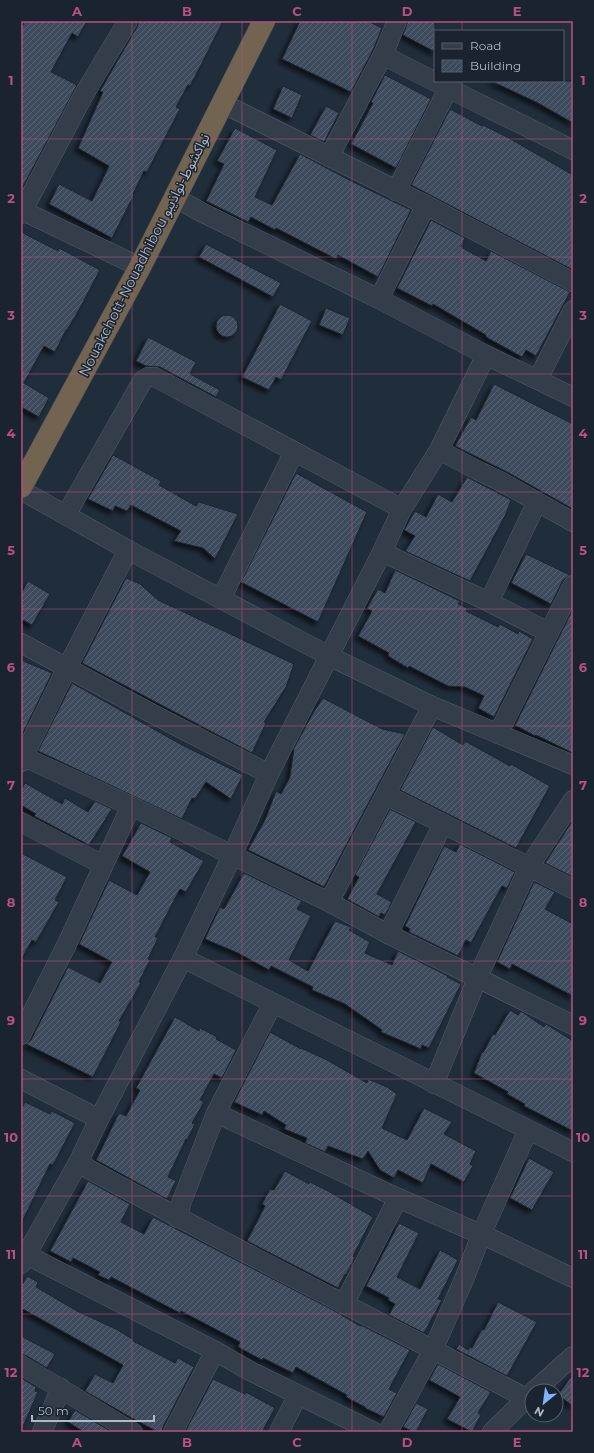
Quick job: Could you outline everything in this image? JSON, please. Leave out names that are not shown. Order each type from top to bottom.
[{"type":"highway","name":"Nouakchott-Nouadhibou نواكشوط-نواذيبو","points":[[21,487],[176,198],[264,21]]},
{"type":"street","points":[[128,21],[83,96],[22,212],[140,267]]},
{"type":"street","points":[[329,157],[383,55],[397,21]]},
{"type":"street","points":[[383,55],[434,82]]},
{"type":"street","points":[[435,82],[573,150]]},
{"type":"street","points":[[396,191],[448,89]]},
{"type":"street","points":[[222,103],[426,205],[573,282]]},
{"type":"street","points":[[176,198],[201,212],[379,299],[486,355],[573,397]]},
{"type":"street","points":[[379,299],[426,205]]},
{"type":"street","points":[[538,379],[573,310]]},
{"type":"street","points":[[374,1432],[252,1372],[215,1351],[23,1257],[78,1164],[99,1119],[183,958],[232,856],[269,774],[330,656],[402,509],[438,450],[486,355]]},
{"type":"street","points":[[66,515],[143,380],[148,377],[155,377],[402,509]]},
{"type":"street","points":[[438,450],[502,482],[573,522]]},
{"type":"street","points":[[221,599],[294,452]]},
{"type":"street","points":[[21,490],[128,550],[330,656],[432,706],[573,765]]},
{"type":"street","points":[[489,602],[537,502]]},
{"type":"street","points":[[128,550],[67,668],[22,760],[131,806],[329,902],[477,979],[573,1025]]},
{"type":"street","points":[[382,552],[489,602],[548,632]]},
{"type":"street","points":[[498,734],[573,585]]},
{"type":"street","points":[[21,643],[152,714],[269,774]]},
{"type":"street","points":[[329,902],[432,706]]},
{"type":"street","points":[[386,795],[573,889]]},
{"type":"street","points":[[434,1084],[477,979],[529,867],[573,800]]},
{"type":"street","points":[[21,1035],[67,944],[131,806]]},
{"type":"street","points":[[21,822],[103,865]]},
{"type":"street","points":[[388,934],[443,824]]},
{"type":"street","points":[[183,958],[573,1152]]},
{"type":"street","points":[[177,1218],[182,1201],[216,1113],[273,1003]]},
{"type":"street","points":[[21,1079],[99,1119]]},
{"type":"street","points":[[216,1113],[398,1198],[481,1234],[573,1278]]},
{"type":"street","points":[[388,1432],[433,1350],[465,1277],[481,1234],[528,1130]]},
{"type":"street","points":[[78,1164],[177,1218],[433,1350],[524,1391]]},
{"type":"street","points":[[344,1304],[398,1198]]},
{"type":"street","points":[[173,1432],[215,1351]]},
{"type":"street","points":[[543,1383],[573,1356]]},
{"type":"street","points":[[21,1365],[133,1432]]},
{"type":"street","points":[[42,1432],[61,1388]]},
{"type":"street","points":[[279,1432],[298,1395]]},
{"type":"street","points":[[492,1432],[524,1401]]},
{"type":"building","points":[[25,21],[87,21],[78,37],[72,33],[51,72],[77,85],[21,190],[21,29]]},
{"type":"building","points":[[139,21],[223,21],[190,86],[188,85],[176,107],[180,109],[147,172],[144,171],[133,194],[134,195],[112,238],[49,204],[59,184],[92,201],[109,166],[78,148],[103,92],[100,91]]},
{"type":"building","points":[[300,21],[368,21],[382,28],[373,50],[351,92],[282,59]]},
{"type":"building","points":[[408,21],[435,21],[434,51],[403,35]]},
{"type":"building","points":[[385,75],[431,99],[396,168],[351,144],[373,103],[371,102]]},
{"type":"building","points":[[573,81],[573,123],[538,103],[493,82]]},
{"type":"building","points":[[283,86],[302,95],[292,118],[273,109]]},
{"type":"building","points":[[326,106],[339,113],[324,142],[310,135]]},
{"type":"building","points":[[450,109],[507,137],[573,175],[573,270],[411,185]]},
{"type":"building","points":[[235,128],[277,150],[255,197],[272,205],[300,154],[411,210],[378,277],[338,255],[336,259],[276,228],[275,230],[251,217],[248,222],[206,201],[224,164],[217,161]]},
{"type":"building","points":[[431,220],[465,238],[461,247],[486,261],[491,251],[570,292],[536,356],[526,350],[522,357],[486,337],[486,335],[433,304],[432,306],[397,288]]},
{"type":"building","points":[[21,232],[58,251],[59,248],[100,270],[55,352],[44,346],[24,383],[49,398],[39,417],[21,407]]},
{"type":"building","points":[[206,244],[281,283],[273,297],[199,257]]},
{"type":"building","points":[[280,304],[312,321],[281,380],[276,377],[269,390],[242,377]]},
{"type":"building","points":[[326,308],[350,318],[343,335],[319,325]]},
{"type":"building","points":[[227,315],[235,318],[238,326],[235,334],[227,337],[219,334],[216,326],[219,318]]},
{"type":"building","points":[[148,337],[196,362],[190,374],[220,390],[216,397],[160,367],[146,366],[136,361]]},
{"type":"building","points":[[494,384],[573,424],[573,509],[507,472],[455,446],[471,417],[476,420]]},
{"type":"building","points":[[113,455],[161,481],[159,485],[196,506],[199,502],[238,514],[215,559],[203,548],[174,541],[181,531],[131,505],[127,511],[115,506],[113,511],[88,499]]},
{"type":"building","points":[[296,473],[367,512],[318,622],[241,582]]},
{"type":"building","points":[[467,477],[511,500],[506,514],[470,581],[405,551],[415,536],[404,530],[415,511],[426,517],[438,494],[452,502]]},
{"type":"building","points":[[526,554],[570,575],[563,580],[551,604],[511,583]]},
{"type":"building","points":[[395,570],[460,601],[458,604],[467,608],[466,611],[498,627],[500,624],[518,634],[519,631],[533,639],[494,717],[478,708],[484,696],[465,687],[448,686],[409,666],[408,668],[388,656],[389,653],[358,636],[372,611],[367,608],[378,589],[385,593]]},
{"type":"building","points":[[126,578],[140,584],[158,600],[294,664],[286,687],[264,722],[266,723],[252,753],[82,663]]},
{"type":"building","points":[[28,581],[50,594],[32,625],[21,619],[21,594]]},
{"type":"building","points":[[573,609],[573,753],[536,735],[535,736],[515,725]]},
{"type":"building","points":[[21,660],[52,673],[21,737]]},
{"type":"building","points":[[72,683],[182,745],[243,775],[231,799],[206,782],[195,799],[192,798],[182,819],[38,751]]},
{"type":"building","points":[[323,698],[382,729],[405,734],[324,887],[248,850],[265,820],[276,791],[281,794],[290,777],[294,748]]},
{"type":"building","points":[[433,727],[463,745],[465,741],[550,786],[516,848],[400,790]]},
{"type":"building","points":[[25,783],[62,804],[65,798],[88,812],[95,801],[112,809],[89,845],[34,816],[36,814],[21,805],[21,791]]},
{"type":"building","points":[[390,809],[416,822],[377,894],[392,902],[385,915],[381,913],[379,917],[347,899],[359,877],[355,875]]},
{"type":"building","points":[[573,820],[573,877],[545,863]]},
{"type":"building","points":[[141,823],[172,838],[170,842],[204,861],[186,892],[180,889],[155,937],[158,938],[148,959],[150,960],[139,982],[141,983],[119,1021],[121,1022],[93,1077],[26,1044],[31,1040],[68,967],[100,983],[112,962],[79,944],[109,880],[137,895],[150,872],[122,856]]},
{"type":"building","points":[[460,844],[515,872],[507,888],[502,886],[471,943],[466,940],[458,956],[409,932],[410,929],[405,926],[444,846],[456,852]]},
{"type":"building","points":[[21,853],[67,877],[55,900],[59,902],[36,942],[32,940],[21,960]]},
{"type":"building","points":[[244,873],[302,901],[297,909],[311,916],[289,960],[308,971],[335,921],[351,927],[349,930],[370,942],[365,953],[392,965],[398,951],[461,984],[429,1048],[422,1045],[421,1049],[381,1032],[382,1030],[345,1004],[312,990],[313,987],[271,966],[269,970],[238,953],[205,939],[220,907],[224,909]]},
{"type":"building","points":[[534,882],[555,892],[545,909],[573,924],[573,996],[512,964],[510,969],[497,962]]},
{"type":"building","points":[[510,1010],[518,1015],[521,1011],[544,1027],[546,1024],[573,1041],[573,1131],[524,1106],[525,1104],[507,1094],[508,1092],[474,1073],[482,1052],[483,1053],[493,1034],[495,1035]]},
{"type":"building","points":[[175,1017],[199,1031],[200,1028],[217,1037],[216,1039],[236,1050],[222,1078],[214,1074],[200,1100],[204,1102],[192,1123],[195,1124],[187,1140],[186,1139],[168,1177],[176,1181],[167,1199],[96,1160],[119,1113],[126,1116],[140,1090],[136,1088]]},
{"type":"building","points":[[270,1032],[301,1049],[327,1060],[367,1083],[368,1079],[387,1087],[397,1094],[382,1128],[407,1140],[424,1108],[452,1122],[444,1134],[476,1151],[470,1164],[473,1166],[464,1182],[431,1164],[423,1183],[398,1170],[394,1178],[380,1170],[368,1151],[363,1159],[328,1146],[325,1152],[305,1143],[307,1138],[284,1129],[286,1125],[264,1111],[262,1115],[234,1102]]},
{"type":"building","points":[[25,1102],[50,1114],[52,1111],[75,1123],[53,1165],[50,1164],[21,1224],[21,1121],[23,1116],[21,1114],[21,1110]]},
{"type":"building","points":[[529,1158],[554,1172],[532,1210],[510,1198]]},
{"type":"building","points":[[285,1171],[309,1184],[310,1182],[328,1191],[373,1217],[353,1256],[355,1257],[338,1288],[247,1241],[265,1206],[262,1204],[270,1189],[274,1190]]},
{"type":"building","points":[[88,1181],[130,1204],[121,1222],[144,1234],[153,1217],[333,1310],[360,1326],[361,1325],[410,1350],[389,1389],[397,1393],[384,1417],[365,1408],[346,1397],[347,1395],[296,1367],[293,1373],[263,1358],[262,1360],[238,1347],[240,1342],[181,1311],[180,1313],[111,1277],[109,1280],[98,1275],[100,1272],[73,1258],[71,1262],[50,1251]]},
{"type":"building","points":[[399,1223],[419,1233],[397,1277],[420,1289],[440,1250],[458,1260],[438,1299],[442,1300],[424,1333],[389,1315],[395,1304],[388,1300],[389,1298],[366,1286]]},
{"type":"building","points":[[27,1276],[38,1282],[36,1287],[77,1311],[116,1329],[134,1340],[133,1341],[175,1363],[178,1358],[194,1367],[163,1427],[162,1432],[158,1432],[85,1391],[95,1374],[113,1383],[123,1365],[21,1308],[21,1287]]},
{"type":"building","points":[[498,1302],[537,1322],[507,1376],[456,1349],[459,1344],[468,1350],[470,1347],[472,1348],[482,1329],[484,1330]]},
{"type":"building","points":[[21,1336],[55,1354],[47,1368],[21,1354]]},
{"type":"building","points":[[438,1364],[491,1392],[478,1413],[481,1415],[472,1432],[447,1419],[460,1397],[429,1380]]},
{"type":"building","points":[[573,1374],[573,1406],[564,1399],[564,1387]]},
{"type":"building","points":[[21,1378],[36,1387],[35,1391],[38,1392],[21,1431]]},
{"type":"building","points":[[213,1379],[245,1394],[246,1392],[275,1408],[262,1432],[185,1432]]},
{"type":"building","points":[[416,1403],[428,1409],[416,1432],[414,1432],[403,1427]]},
{"type":"building","points":[[75,1410],[112,1432],[84,1432],[68,1422]]}]
